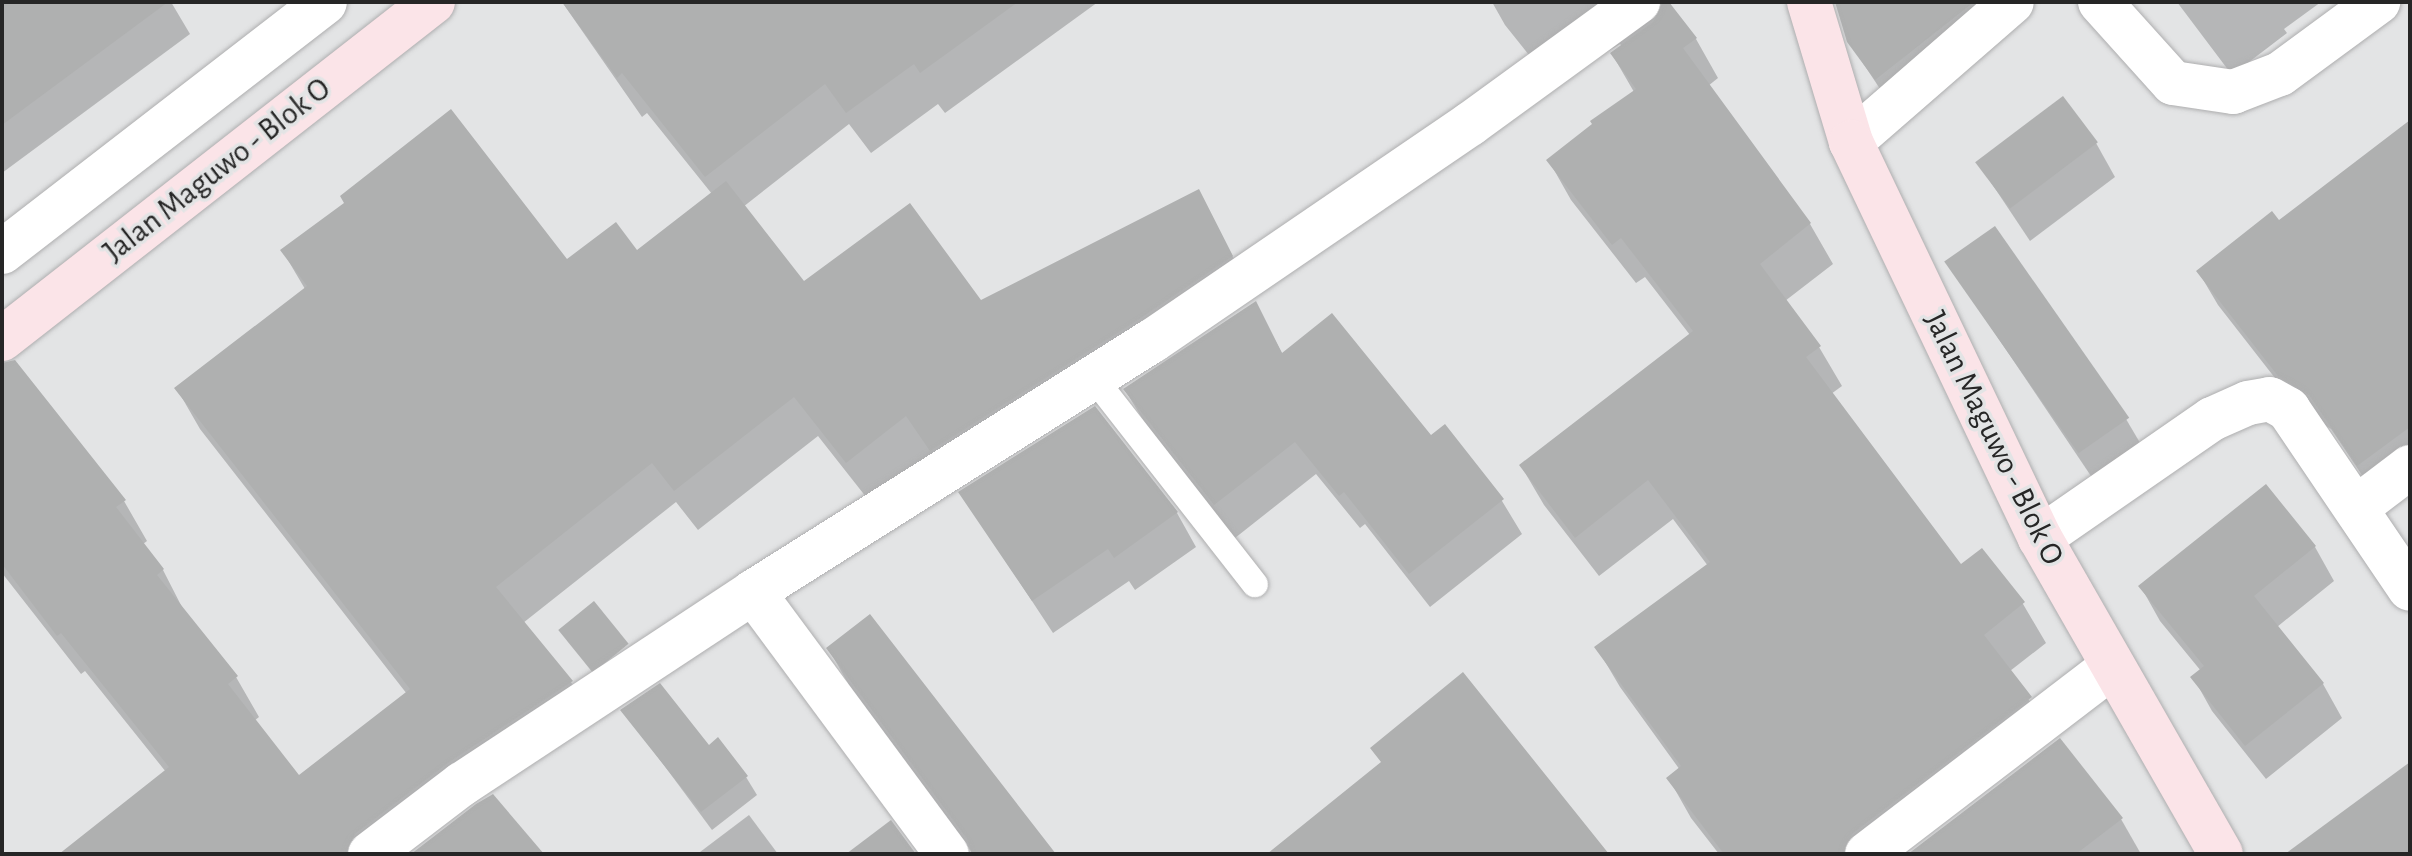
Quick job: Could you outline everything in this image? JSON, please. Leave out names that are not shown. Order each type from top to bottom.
[{"type":"main road","name":"Jalan Maguwo - Blok O","points":[[2,339],[433,2]]},
{"type":"main road","name":"Jalan Maguwo - Blok O","points":[[1809,2],[1851,142],[2040,538],[2221,854]]},
{"type":"street","points":[[370,854],[462,784],[753,592],[1093,377],[1470,124],[1638,2]]},
{"type":"street","points":[[1851,142],[2012,2]]},
{"type":"street","points":[[2100,2],[2173,83],[2233,92],[2280,74],[2378,2]]},
{"type":"street","points":[[2,252],[315,5]]},
{"type":"street","points":[[2040,538],[2212,419],[2248,403],[2270,399],[2288,409],[2410,589]]},
{"type":"street","points":[[2356,508],[2410,467]]},
{"type":"street","points":[[753,592],[947,854]]},
{"type":"street","points":[[1867,854],[2112,667]]},
{"type":"lane","points":[[1093,377],[1255,584]]},
{"type":"building","points":[[2,2],[168,2],[2,125]]},
{"type":"building","points":[[562,2],[1018,2],[920,73],[914,64],[846,113],[825,84],[705,177],[622,73],[617,78]]},
{"type":"building","points":[[1663,2],[1669,2],[1697,38],[1683,48],[1811,223],[1760,264],[1821,346],[1806,357],[1961,564],[1982,548],[2025,602],[1984,635],[2032,697],[1852,834],[1843,854],[1724,854],[1666,778],[1681,766],[1594,647],[1710,562],[1648,480],[1575,538],[1519,465],[1693,331],[1621,238],[1612,245],[1546,160],[1592,124],[1590,121],[1636,89],[1610,53],[1653,22]]},
{"type":"building","points":[[1835,2],[1974,2],[1875,80],[1847,42]]},
{"type":"building","points":[[2063,96],[2098,142],[2010,209],[1975,162]]},
{"type":"building","points":[[451,109],[567,259],[616,222],[637,250],[726,181],[804,281],[910,203],[981,300],[1199,189],[1233,256],[1138,320],[930,451],[906,416],[846,463],[794,397],[674,491],[652,463],[496,587],[573,681],[448,763],[355,834],[346,854],[59,854],[169,767],[61,633],[57,636],[2,564],[2,363],[15,360],[126,500],[116,507],[164,569],[157,575],[238,676],[228,684],[299,775],[410,689],[174,388],[307,286],[280,250],[344,203],[340,196]]},
{"type":"building","points":[[2410,120],[2410,427],[2357,466],[2309,395],[2278,376],[2196,271],[2272,211],[2279,220]]},
{"type":"building","points":[[1995,226],[2129,418],[2078,453],[1944,262]]},
{"type":"building","points":[[1256,301],[1282,353],[1332,313],[1431,435],[1445,424],[1504,499],[1409,574],[1344,492],[1339,496],[1295,442],[1214,505],[1123,389]]},
{"type":"building","points":[[1095,406],[1178,512],[1114,558],[1108,549],[1032,601],[958,492]]},
{"type":"building","points":[[2266,484],[2316,546],[2254,596],[2324,683],[2245,746],[2190,677],[2204,666],[2138,586]]},
{"type":"building","points":[[594,601],[629,644],[593,673],[558,630]]},
{"type":"building","points":[[870,614],[1056,854],[972,854],[967,839],[826,648]]},
{"type":"building","points":[[1463,672],[1609,854],[1267,854],[1381,762],[1370,748]]},
{"type":"building","points":[[660,683],[709,745],[718,737],[748,776],[701,812],[620,710]]},
{"type":"building","points":[[2060,738],[2123,818],[2076,854],[1908,854]]},
{"type":"building","points":[[2410,762],[2410,854],[2285,854]]},
{"type":"building","points":[[493,794],[544,854],[411,854],[476,804]]},
{"type":"building","points":[[891,820],[916,854],[846,854]]}]
